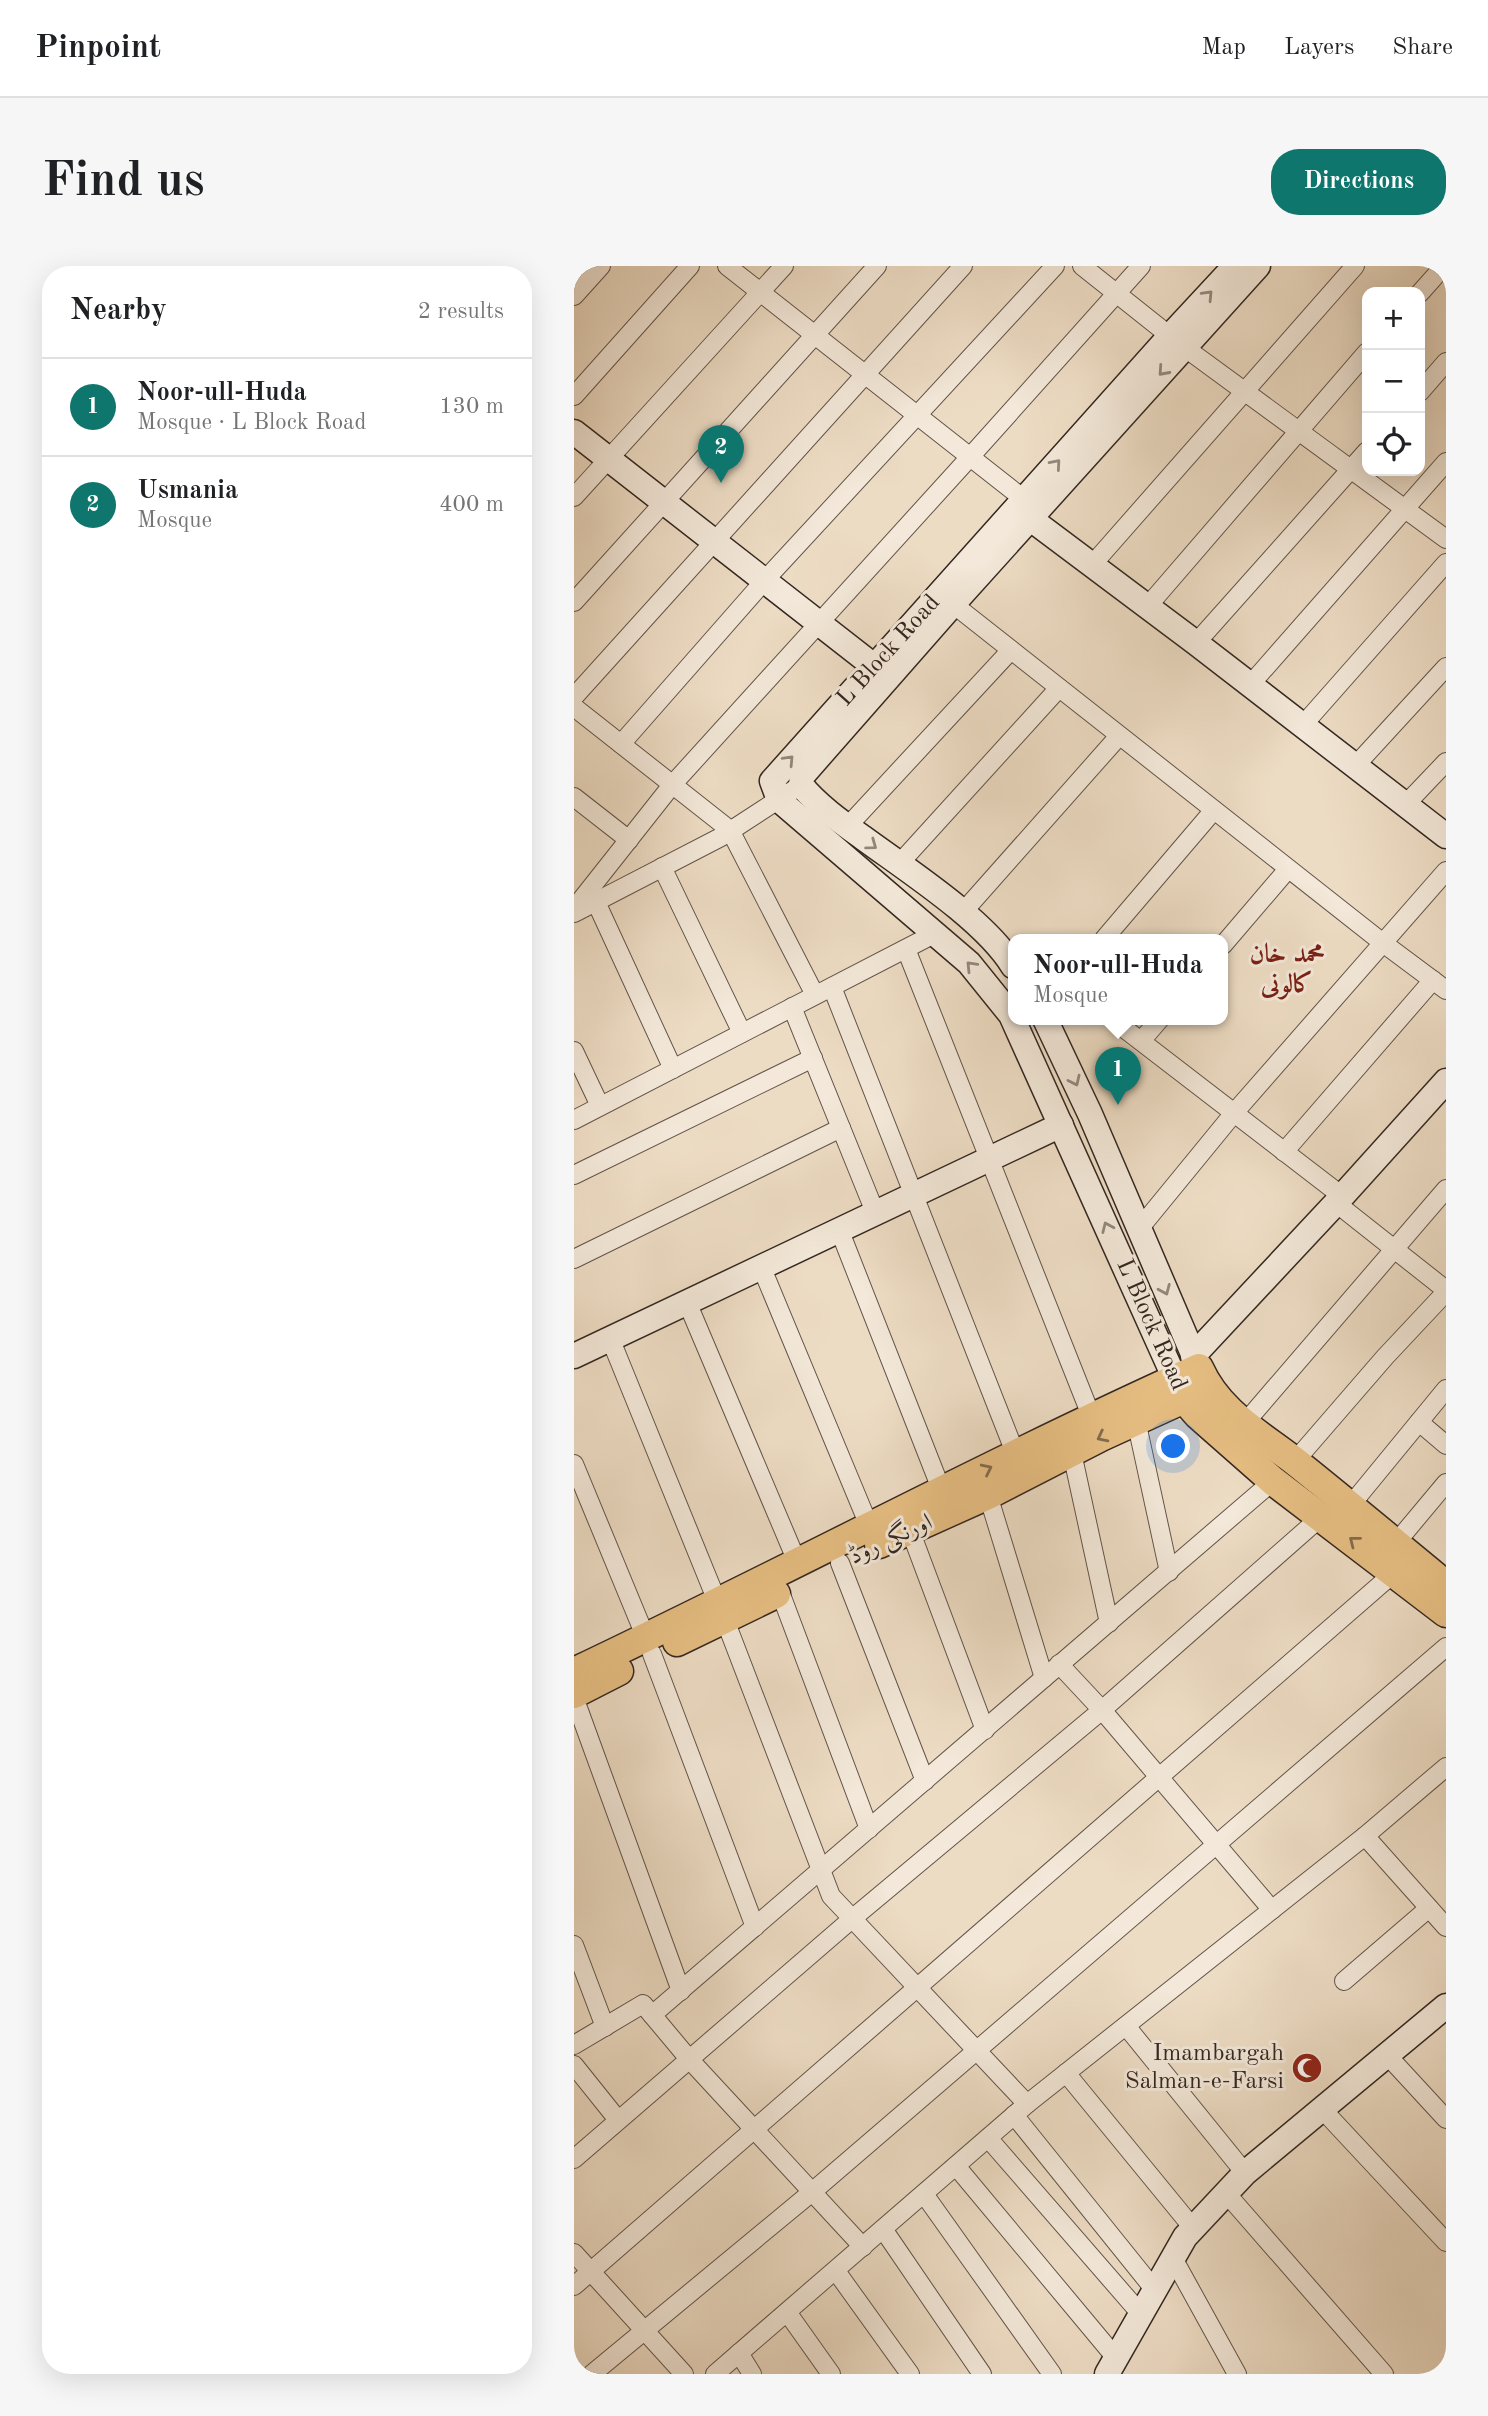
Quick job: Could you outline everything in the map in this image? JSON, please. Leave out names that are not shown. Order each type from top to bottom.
[{"type":"main road","name":"L Block Road","points":[[802,785],[802,776],[953,604],[1028,510],[1177,341],[1235,266]]},
{"type":"main road","name":"L Block Road","points":[[1177,341],[1258,266]]},
{"type":"main road","points":[[574,432],[875,667]]},
{"type":"main road","name":"L Block Road","points":[[1008,1011],[969,963],[779,800],[772,781],[875,667],[1028,510]]},
{"type":"main road","points":[[1028,510],[1092,565],[1446,836]]},
{"type":"main road","points":[[802,785],[847,827],[963,912],[1008,956]]},
{"type":"main road","name":"L Block Road","points":[[1016,1025],[1061,1125],[1192,1378],[1244,1424],[1295,1461],[1446,1585]]},
{"type":"main road","name":"L Block Road","points":[[1048,1025],[1090,1114],[1139,1229],[1192,1378],[1198,1415],[1273,1481],[1446,1613]]},
{"type":"main road","points":[[1192,1378],[1339,1200],[1446,1081]]},
{"type":"main road","points":[[574,1356],[1061,1125]]},
{"type":"main road","name":"اورنگی روڈ","points":[[574,1672],[649,1646],[721,1611],[798,1564],[870,1528],[946,1502],[988,1495],[1072,1453],[1134,1410],[1192,1378]]},
{"type":"main road","name":"اورنگی روڈ","points":[[721,1611],[780,1592],[910,1530],[1016,1455],[1092,1418],[1134,1410]]},
{"type":"main road","name":"اورنگی روڈ","points":[[574,1695],[649,1646]]},
{"type":"main road","points":[[1112,2366],[1172,2258],[1193,2228],[1245,2173],[1446,2007]]},
{"type":"street","points":[[574,296],[601,266]]},
{"type":"street","points":[[574,396],[690,266]]},
{"type":"street","points":[[727,266],[970,457],[1028,510]]},
{"type":"street","points":[[574,497],[784,266]]},
{"type":"street","points":[[574,602],[877,266]]},
{"type":"street","points":[[574,697],[963,266]]},
{"type":"street","points":[[621,744],[765,580],[1055,266]]},
{"type":"street","points":[[1082,266],[1177,341],[1446,539]]},
{"type":"street","points":[[574,911],[673,785],[1140,266]]},
{"type":"street","points":[[1092,565],[1355,266]]},
{"type":"street","points":[[1425,287],[1444,266]]},
{"type":"street","points":[[1147,607],[1362,358]]},
{"type":"street","points":[[1425,386],[1446,362]]},
{"type":"street","points":[[1196,643],[1362,458]]},
{"type":"street","points":[[1250,685],[1446,462]]},
{"type":"street","points":[[1303,725],[1446,563]]},
{"type":"street","points":[[953,604],[1439,985],[1284,1152]]},
{"type":"street","points":[[847,827],[1011,650]]},
{"type":"street","points":[[1356,765],[1446,667]]},
{"type":"street","points":[[900,864],[1059,688]]},
{"type":"street","points":[[574,707],[730,830],[815,995]]},
{"type":"street","points":[[963,912],[1119,736]]},
{"type":"street","points":[[1405,805],[1446,762]]},
{"type":"street","points":[[574,911],[596,902],[730,830],[802,785]]},
{"type":"street","points":[[574,797],[629,840]]},
{"type":"street","points":[[1108,934],[1214,810]]},
{"type":"street","points":[[662,867],[741,1034]]},
{"type":"street","points":[[1228,939],[1288,869]]},
{"type":"street","points":[[1139,1229],[1234,1113],[1446,871]]},
{"type":"street","points":[[596,902],[674,1069]]},
{"type":"street","points":[[574,1120],[936,933]]},
{"type":"street","points":[[906,949],[1092,1418]]},
{"type":"street","points":[[832,987],[1016,1455]]},
{"type":"street","points":[[792,1007],[875,1212]]},
{"type":"street","points":[[1120,1025],[1284,1152],[1446,1291],[1295,1461]]},
{"type":"street","points":[[1141,1041],[1155,1025]]},
{"type":"street","points":[[574,1051],[600,1107]]},
{"type":"street","points":[[574,1175],[813,1058]]},
{"type":"street","points":[[574,1259],[841,1128]]},
{"type":"street","points":[[1244,1424],[1446,1189]]},
{"type":"street","points":[[839,1229],[946,1502]]},
{"type":"street","points":[[761,1266],[870,1528]]},
{"type":"street","points":[[687,1302],[798,1564]]},
{"type":"street","points":[[610,1338],[721,1611],[831,1896],[977,2050],[1154,2289]]},
{"type":"street","points":[[1350,1506],[1446,1389]]},
{"type":"street","points":[[1134,1410],[1169,1572]]},
{"type":"street","points":[[1419,1422],[1446,1445]]},
{"type":"street","points":[[1072,1453],[1109,1623]]},
{"type":"street","points":[[574,1464],[649,1646],[755,1927]]},
{"type":"street","points":[[653,2015],[1273,1481]]},
{"type":"street","points":[[1395,1544],[1446,1483]]},
{"type":"street","points":[[988,1495],[1044,1678]]},
{"type":"street","points":[[574,2159],[853,1918],[1102,1710],[1322,1517]]},
{"type":"street","points":[[910,1530],[985,1730]]},
{"type":"street","points":[[840,1563],[925,1781]]},
{"type":"street","points":[[574,2286],[1395,1572]]},
{"type":"street","points":[[780,1592],[869,1829]]},
{"type":"street","points":[[592,2374],[812,2192],[1446,1647]]},
{"type":"street","points":[[1059,1664],[1102,1710],[1272,1910]]},
{"type":"street","points":[[574,1695],[681,1991]]},
{"type":"street","points":[[715,2374],[1021,2110],[1365,1836],[1446,1767]]},
{"type":"street","points":[[1365,1836],[1446,1927]]},
{"type":"street","points":[[1344,1982],[1429,1908]]},
{"type":"street","points":[[574,1945],[605,2026]]},
{"type":"street","points":[[574,2045],[643,2004],[689,2059],[863,2247]]},
{"type":"street","points":[[1126,2026],[1245,2173]]},
{"type":"street","points":[[1387,2056],[1446,2119]]},
{"type":"street","points":[[574,2065],[618,2120]]},
{"type":"street","points":[[1066,2073],[1193,2228]]},
{"type":"street","points":[[1322,2109],[1446,2242]]},
{"type":"street","points":[[988,2138],[1140,2313]]},
{"type":"street","points":[[956,2166],[1112,2366]]},
{"type":"street","points":[[1226,2193],[1384,2374]]},
{"type":"street","points":[[924,2194],[1052,2374]]},
{"type":"street","points":[[883,2230],[982,2374]]},
{"type":"street","points":[[574,2253],[684,2374]]},
{"type":"street","points":[[1172,2258],[1237,2374]]},
{"type":"street","points":[[836,2271],[911,2374]]},
{"type":"street","points":[[787,2312],[831,2374]]},
{"type":"street","points":[[739,2353],[752,2374]]},
{"type":"place","name":"Usmania","points":[[721,483]]},
{"type":"place","name":"Noor-ull-Huda","points":[[1118,1105]]},
{"type":"place","name":"Imambargah Salman-e-Farsi","points":[[1307,2068]]},
{"type":"district","name":"محمد خان کالونی","points":[[1287,970]]}]
